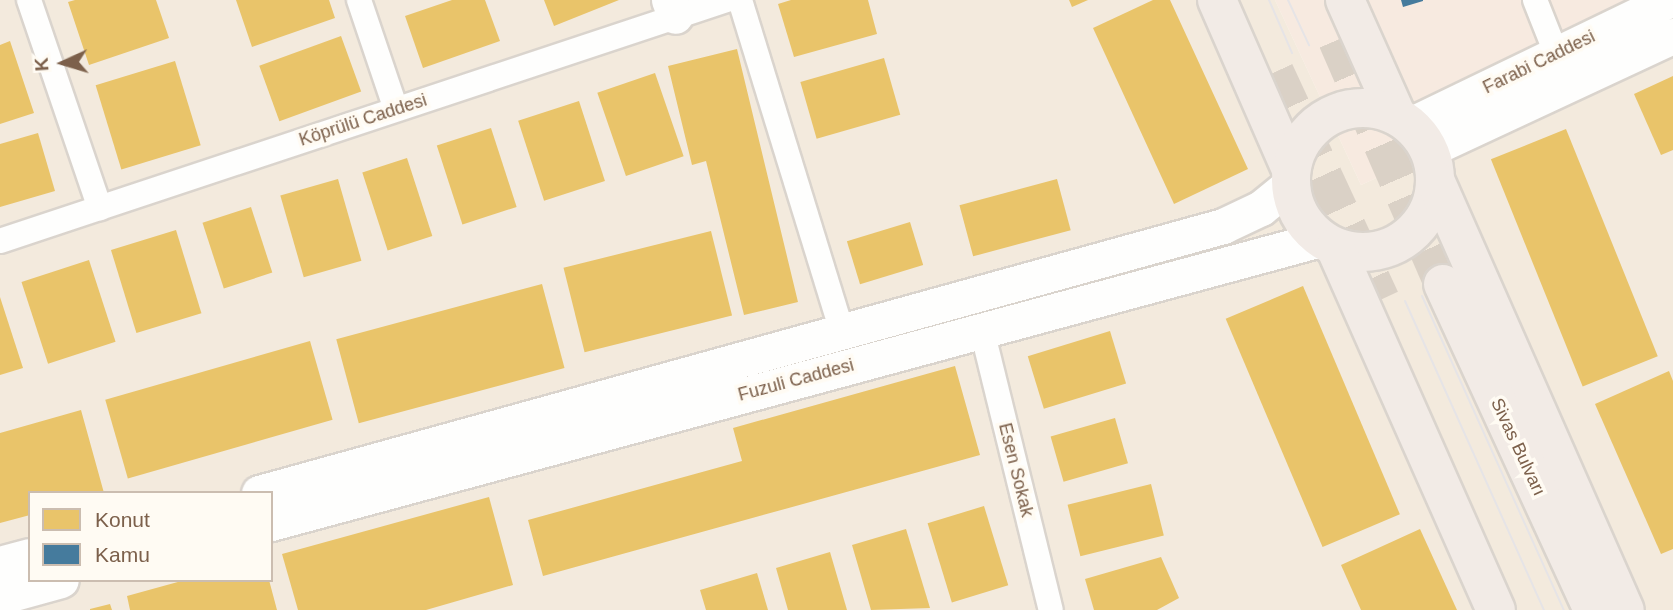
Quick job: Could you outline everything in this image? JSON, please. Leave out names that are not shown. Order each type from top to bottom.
[{"type":"highway","points":[[1217,0],[1291,177],[1300,215],[1328,243],[1496,610]]},
{"type":"highway","points":[[1244,0],[1275,72]]},
{"type":"highway","points":[[1318,0],[1338,40]]},
{"type":"highway","points":[[1345,0],[1418,143],[1625,610]]},
{"type":"highway","points":[[1291,177],[1307,134],[1338,112],[1368,107],[1418,143],[1428,211],[1409,236],[1366,252],[1328,243]]},
{"type":"highway","name":"Sivas Bulvarı","points":[[1443,284],[1593,610]]},
{"type":"highway","points":[[1381,300],[1520,610]]},
{"type":"street","points":[[30,0],[100,208]]},
{"type":"street","points":[[359,0],[396,109]]},
{"type":"street","name":"Köprülü Caddesi","points":[[0,241],[396,109],[672,8],[727,0]]},
{"type":"street","points":[[740,0],[842,332]]},
{"type":"street","points":[[1535,0],[1556,53]]},
{"type":"street","name":"Farabi Caddesi","points":[[1418,143],[1556,53],[1669,0]]},
{"type":"street","name":"Farabi Caddesi","points":[[1418,143],[1673,36]]},
{"type":"street","name":"Fuzuli Caddesi","points":[[266,491],[1223,226],[1261,208],[1291,177]]},
{"type":"street","name":"Fuzuli Caddesi","points":[[273,522],[982,330],[1328,243]]},
{"type":"street","name":"Esen Sokak","points":[[982,330],[1051,610]]},
{"type":"street","points":[[0,564],[28,557]]},
{"type":"street","points":[[0,597],[54,582]]},
{"type":"shaded area","points":[[0,0],[1275,0],[1361,185],[1673,42],[1673,610],[0,610]]},
{"type":"shaded area","points":[[1275,0],[1673,0],[1673,42],[1361,185]]},
{"type":"building: Konut","points":[[156,0],[169,38],[89,65],[68,2]]},
{"type":"building: Konut","points":[[236,0],[329,0],[335,18],[252,47]]},
{"type":"building: Konut","points":[[452,0],[485,0],[500,41],[423,68],[405,16]]},
{"type":"building: Konut","points":[[544,0],[619,0],[554,26]]},
{"type":"building: Konut","points":[[791,0],[868,0],[877,34],[794,57],[778,4]]},
{"type":"building: Konut","points":[[1069,0],[1088,0],[1072,7]]},
{"type":"building: Konut","points":[[1153,0],[1170,0],[1248,169],[1174,204],[1093,28]]},
{"type":"building: Konut","points":[[341,36],[361,91],[279,121],[259,66]]},
{"type":"building: Konut","points":[[10,41],[34,113],[0,124],[0,45]]},
{"type":"building: Konut","points":[[737,49],[798,302],[744,315],[706,161],[692,165],[668,66]]},
{"type":"building: Konut","points":[[884,58],[900,115],[817,139],[800,82]]},
{"type":"building: Konut","points":[[175,61],[201,145],[121,169],[96,85]]},
{"type":"building: Konut","points":[[655,73],[684,156],[626,176],[597,93]]},
{"type":"building: Konut","points":[[1673,76],[1673,150],[1661,155],[1634,94]]},
{"type":"building: Konut","points":[[579,101],[605,181],[544,201],[518,121]]},
{"type":"building: Konut","points":[[491,128],[517,207],[462,225],[437,146]]},
{"type":"building: Konut","points":[[1566,129],[1658,356],[1583,387],[1491,159]]},
{"type":"building: Konut","points":[[38,133],[55,191],[0,207],[0,144]]},
{"type":"building: Konut","points":[[407,158],[432,236],[388,251],[362,173]]},
{"type":"building: Konut","points":[[338,179],[361,261],[304,277],[280,196]]},
{"type":"building: Konut","points":[[1057,179],[1071,230],[973,256],[959,205]]},
{"type":"building: Konut","points":[[251,207],[272,273],[224,288],[202,223]]},
{"type":"building: Konut","points":[[910,222],[923,265],[860,284],[847,241]]},
{"type":"building: Konut","points":[[176,230],[201,313],[136,333],[111,250]]},
{"type":"building: Konut","points":[[711,231],[732,315],[585,352],[564,268]]},
{"type":"building: Konut","points":[[89,260],[116,342],[48,364],[21,282]]},
{"type":"building: Konut","points":[[542,284],[565,368],[359,423],[336,339]]},
{"type":"building: Konut","points":[[1303,286],[1400,514],[1323,547],[1226,319]]},
{"type":"building: Konut","points":[[0,297],[23,368],[0,375]]},
{"type":"building: Konut","points":[[1110,331],[1126,384],[1044,409],[1028,356]]},
{"type":"building: Konut","points":[[310,341],[333,420],[128,479],[105,400]]},
{"type":"building: Konut","points":[[955,366],[980,455],[543,576],[528,520],[742,461],[733,428]]},
{"type":"building: Konut","points":[[1669,371],[1673,381],[1673,549],[1661,554],[1595,404]]},
{"type":"building: Konut","points":[[81,410],[103,491],[28,491],[28,516],[0,523],[0,433]]},
{"type":"building: Konut","points":[[1115,418],[1128,463],[1064,482],[1051,436]]},
{"type":"building: Konut","points":[[1151,484],[1164,535],[1080,556],[1068,505]]},
{"type":"building: Konut","points":[[489,497],[513,585],[426,610],[298,610],[282,554]]},
{"type":"building: Konut","points":[[984,506],[1008,585],[952,603],[928,523]]},
{"type":"building: Konut","points":[[906,529],[930,608],[871,610],[852,545]]},
{"type":"building: Konut","points":[[1420,529],[1457,610],[1361,610],[1341,565]]},
{"type":"building: Konut","points":[[830,552],[847,610],[788,610],[776,568]]},
{"type":"building: Konut","points":[[1161,557],[1179,598],[1157,610],[1094,610],[1085,579]]},
{"type":"building: Konut","points":[[757,573],[768,610],[706,610],[700,590]]},
{"type":"building: Konut","points":[[178,582],[270,582],[277,610],[130,610],[127,596]]},
{"type":"building: Konut","points":[[110,604],[112,610],[90,610],[90,609]]},
{"type":"building: Kamu","points":[[1401,0],[1423,0],[1423,1],[1403,7]]},
{"type":"tunnel","points":[[1337,40],[1443,284]]},
{"type":"tunnel","points":[[1275,72],[1381,300]]},
{"type":"tram line","points":[[1269,0],[1292,53]]},
{"type":"tram line","points":[[1288,0],[1309,45]]},
{"type":"tram line","points":[[1422,296],[1564,610]]},
{"type":"tram line","points":[[1405,301],[1544,610]]}]
